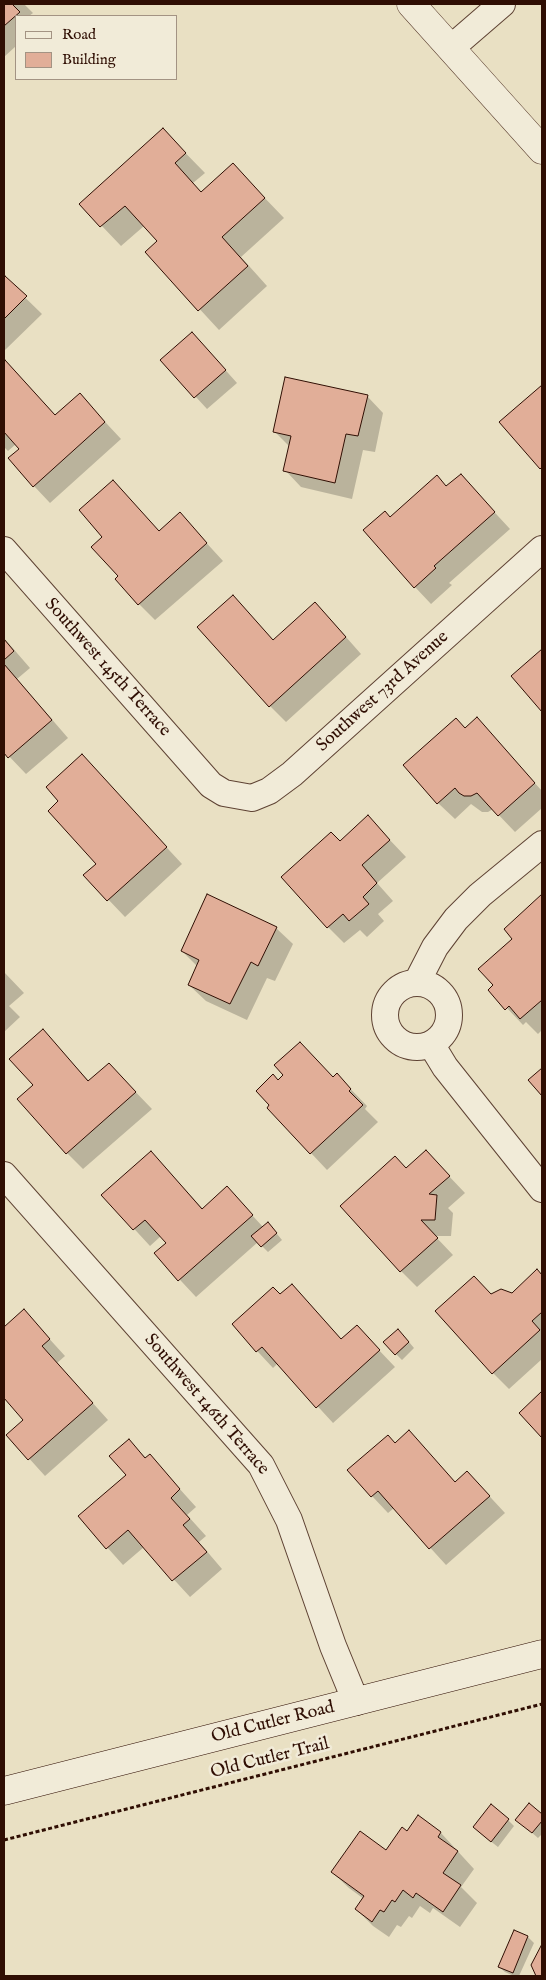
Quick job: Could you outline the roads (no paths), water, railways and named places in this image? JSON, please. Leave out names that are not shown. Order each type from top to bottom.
[{"type":"main road","points":[[411,4],[542,150]]},
{"type":"main road","name":"Old Cutler Road","points":[[4,1791],[542,1654]]},
{"type":"street","points":[[451,48],[502,4]]},
{"type":"street","name":"Southwest 73rd Avenue","points":[[211,785],[224,793],[252,798],[269,791],[292,774],[542,549]]},
{"type":"street","name":"Southwest 145th Terrace","points":[[4,550],[211,785]]},
{"type":"street","points":[[417,982],[435,946],[456,919],[480,895],[542,844]]},
{"type":"street","points":[[417,982],[428,984],[444,998],[448,1008],[449,1019],[446,1029],[440,1038],[431,1044],[421,1047],[405,1044],[392,1036],[386,1027],[384,1016],[385,1006],[390,996],[397,989],[417,982]]},
{"type":"street","points":[[431,1044],[446,1067],[542,1189]]},
{"type":"street","name":"Southwest 146th Terrace","points":[[4,1175],[261,1465],[289,1520],[333,1646],[356,1702]]}]
